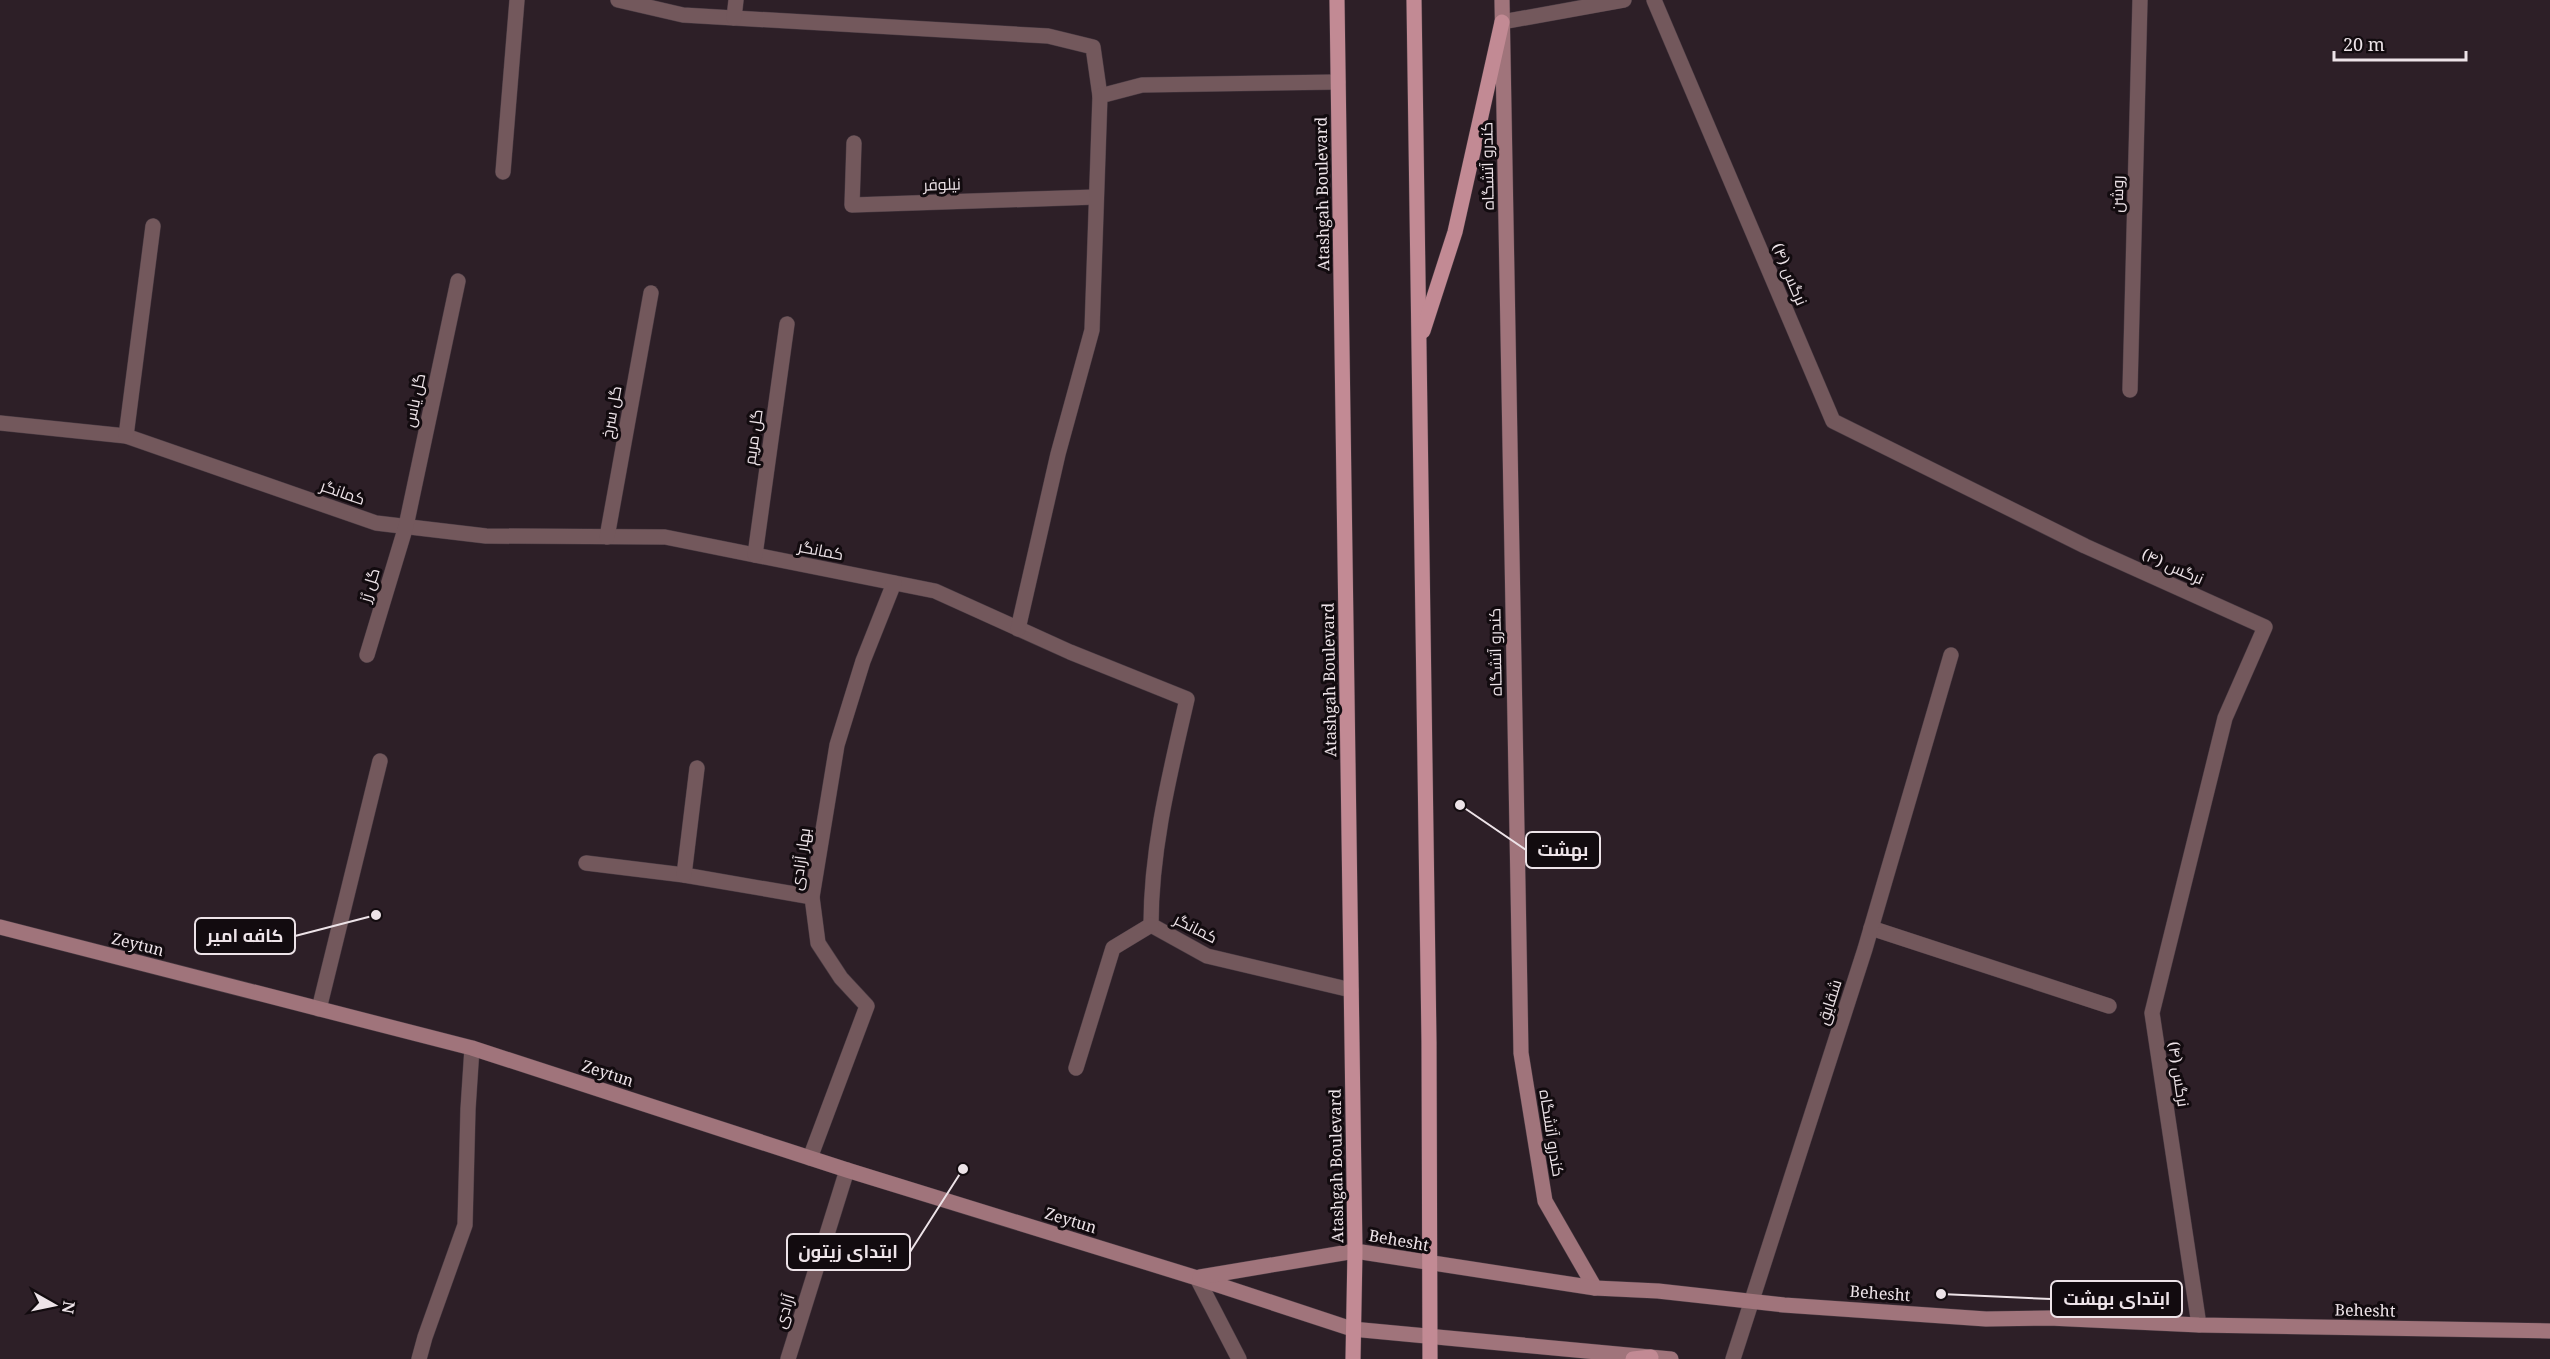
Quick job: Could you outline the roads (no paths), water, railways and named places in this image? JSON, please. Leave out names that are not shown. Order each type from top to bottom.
[{"type":"main road","name":"Atashgah Boulevard","points":[[1337,0],[1355,1251],[1353,1359]]},
{"type":"main road","points":[[1414,0],[1429,1042],[1430,1359]]},
{"type":"main road","name":"کندرو آتشگاه","points":[[1502,0],[1521,1053],[1545,1201],[1595,1288]]},
{"type":"main road","points":[[1419,342],[1455,232],[1502,22]]},
{"type":"main road","name":"Zeytun","points":[[0,927],[472,1048],[846,1170],[1197,1278],[1352,1329],[1430,1337]]},
{"type":"main road","name":"Behesht","points":[[1355,1251],[1595,1288],[1752,1300],[1785,1305],[1986,1319],[2049,1318],[2199,1325],[2550,1331]]},
{"type":"main road","name":"Zeytun","points":[[1197,1278],[1355,1251]]},
{"type":"main road","points":[[1430,1337],[1671,1359]]},
{"type":"main road","points":[[1633,1359],[1651,1357]]},
{"type":"street","points":[[503,172],[517,0]]},
{"type":"street","points":[[618,0],[683,15],[1048,36],[1093,47],[1100,96],[1092,330],[1058,454],[1018,628]]},
{"type":"street","points":[[734,18],[736,0]]},
{"type":"street","points":[[1502,22],[1624,0]]},
{"type":"street","name":"نرگس (۴)","points":[[1654,0],[1833,421],[2085,546],[2265,627],[2225,718],[2152,1013],[2199,1325]]},
{"type":"street","name":"روشن","points":[[2130,390],[2140,0]]},
{"type":"street","points":[[1100,96],[1142,85],[1338,82]]},
{"type":"street","name":"نیلوفر","points":[[854,143],[852,205],[1096,197]]},
{"type":"street","points":[[126,436],[153,226]]},
{"type":"street","name":"گل یاس","points":[[406,526],[458,281]]},
{"type":"street","name":"گل سرخ","points":[[607,537],[651,293]]},
{"type":"street","name":"گل مریم","points":[[755,555],[787,324]]},
{"type":"street","name":"کمانگر","points":[[0,423],[126,436],[376,522],[486,536],[665,537],[935,591],[1187,699],[1170,773],[1151,882],[1151,925],[1207,957],[1351,990]]},
{"type":"street","name":"گل رُز","points":[[367,655],[406,526]]},
{"type":"street","name":"بهار آزادی","points":[[810,1158],[867,1005],[841,978],[818,943],[812,897],[820,836],[837,745],[864,661],[894,583]]},
{"type":"street","name":"شقایق","points":[[1733,1359],[1871,928],[1951,655]]},
{"type":"street","points":[[319,1009],[380,761]]},
{"type":"street","points":[[684,876],[697,768]]},
{"type":"street","points":[[586,863],[812,897]]},
{"type":"street","points":[[1076,1068],[1113,948],[1151,925]]},
{"type":"street","points":[[1871,928],[2109,1006]]},
{"type":"street","points":[[419,1359],[465,1225],[472,1048]]},
{"type":"street","name":"آزادی","points":[[788,1359],[846,1170]]},
{"type":"street","points":[[1197,1278],[1239,1359]]},
{"type":"place","name":"بهشت","points":[[1460,805]]},
{"type":"place","name":"کافه امیر","points":[[376,915]]},
{"type":"place","name":"ابتدای زیتون","points":[[963,1169]]},
{"type":"place","name":"ابتدای بهشت","points":[[1941,1294]]}]
